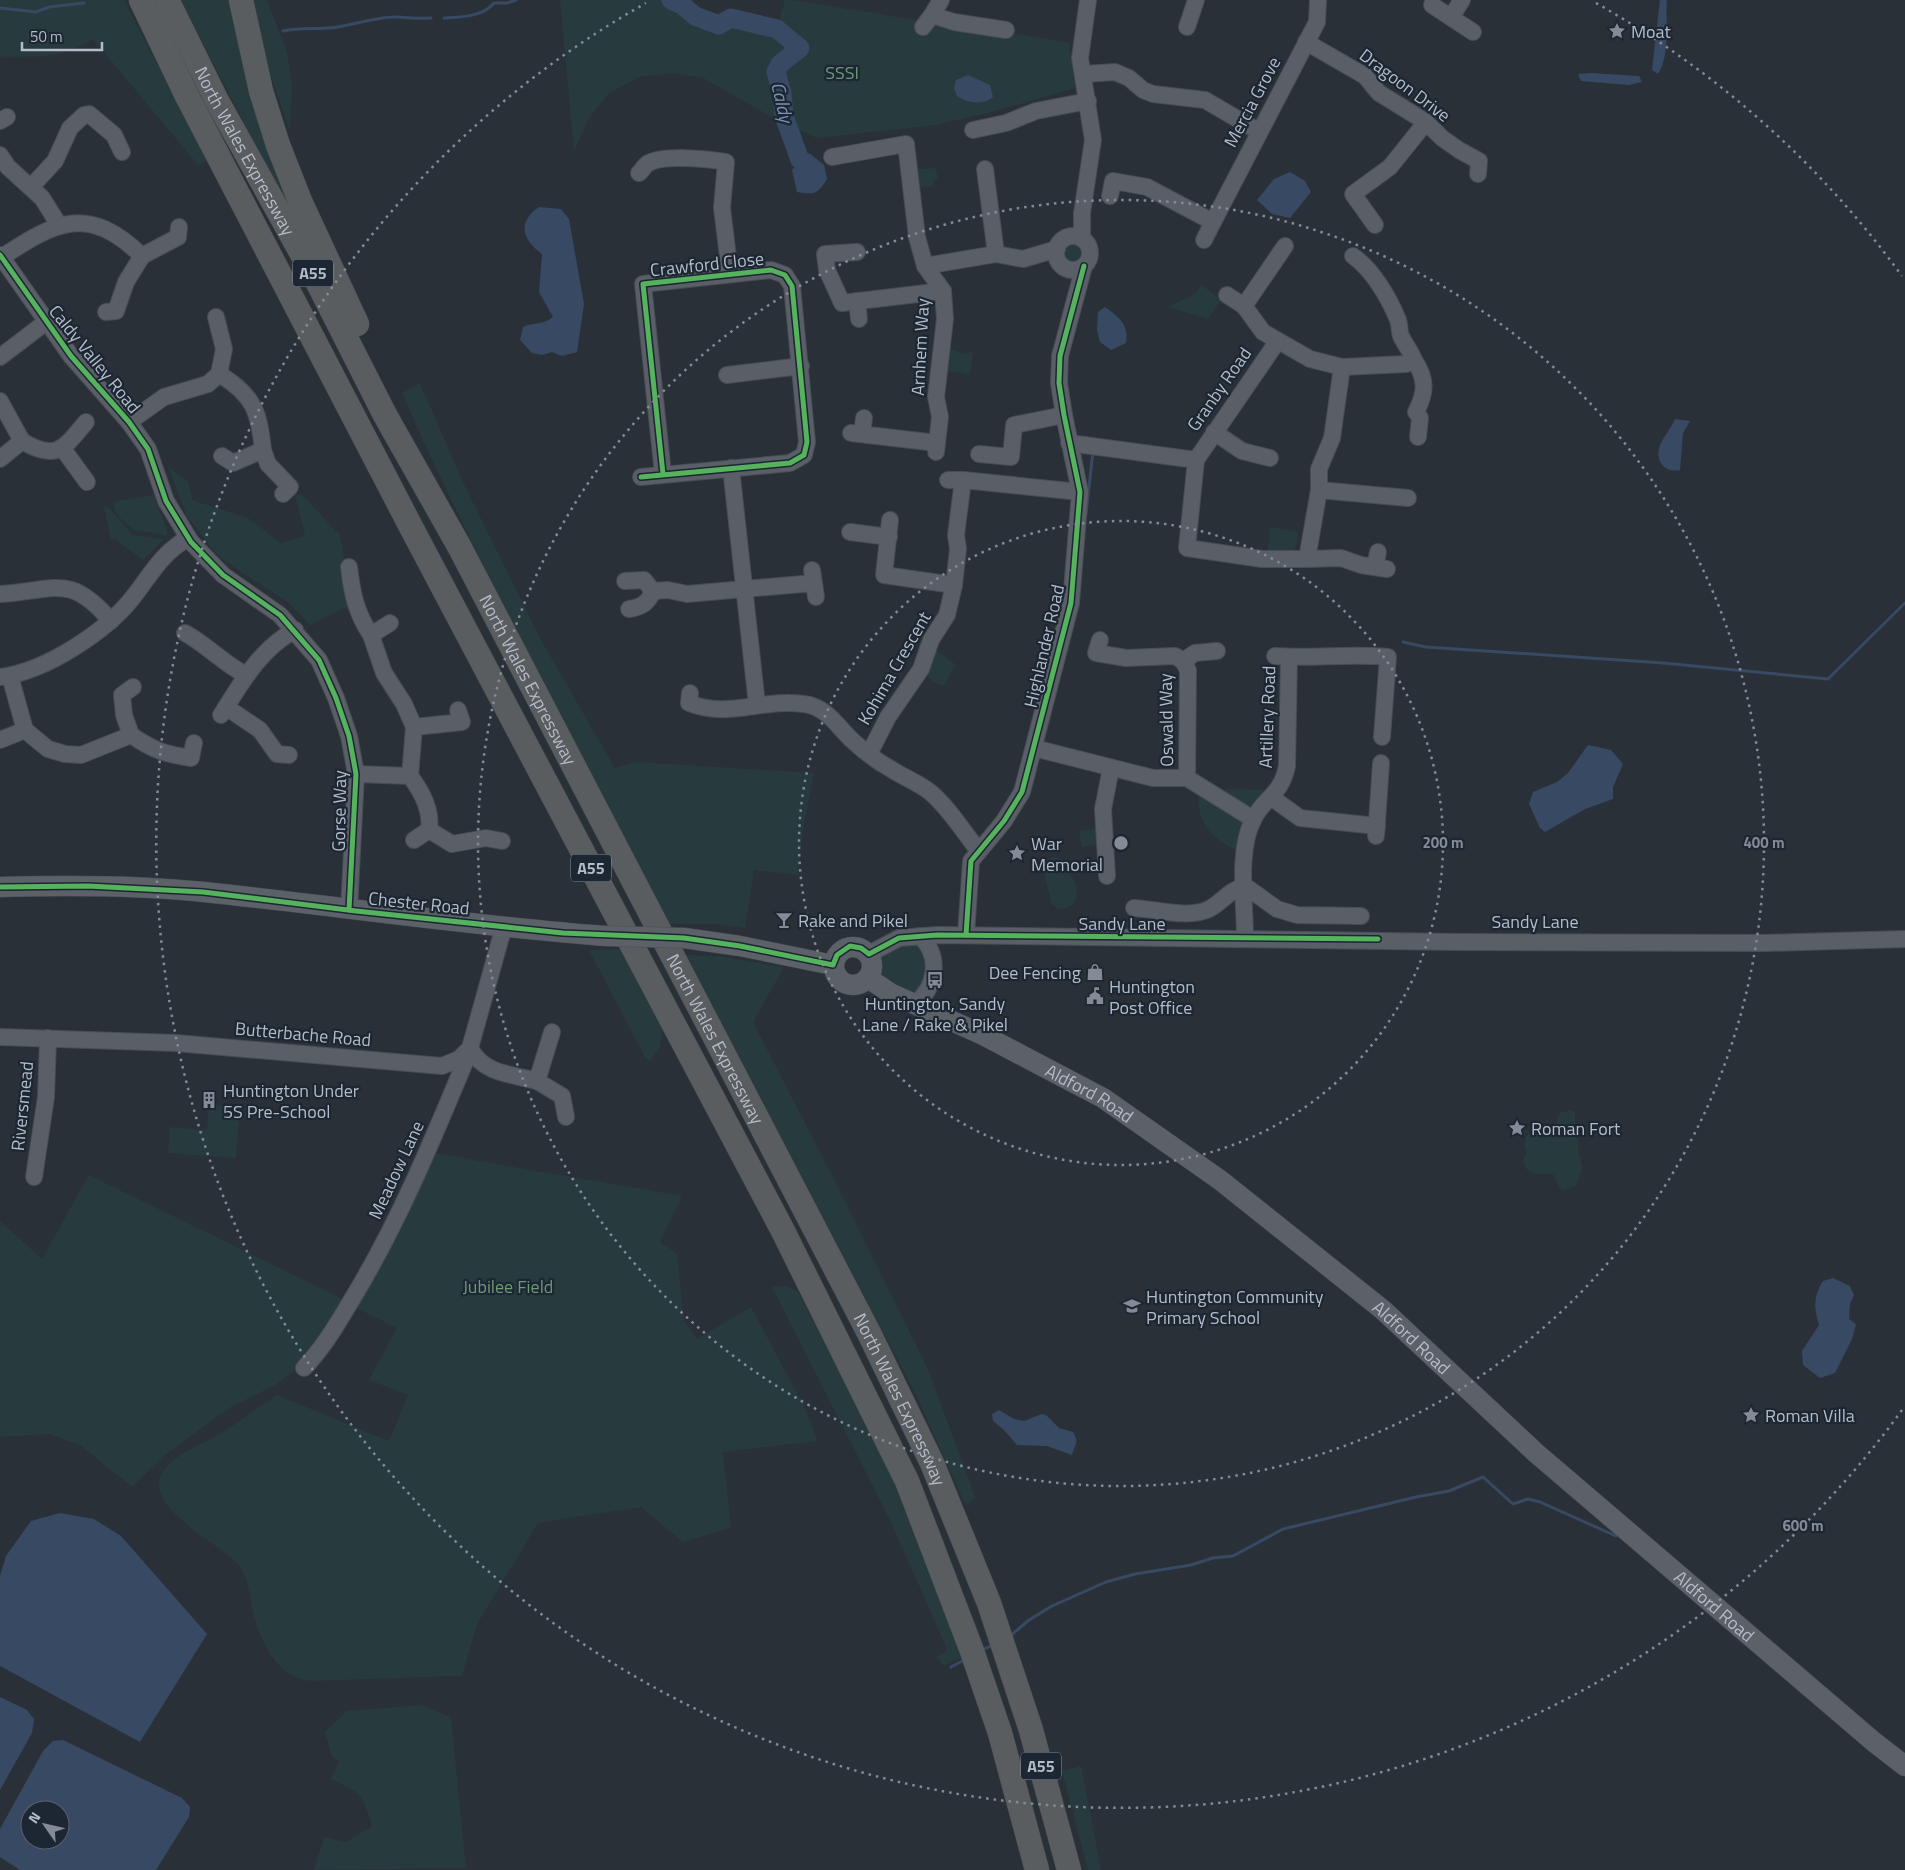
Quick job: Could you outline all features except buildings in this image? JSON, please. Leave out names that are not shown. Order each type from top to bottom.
[{"type":"highway","points":[[137,0],[187,96]]},
{"type":"highway","name":"North Wales Expressway","points":[[142,0],[187,96],[411,527],[801,1265],[907,1481],[972,1651],[1000,1733],[1037,1870]]},
{"type":"highway","name":"North Wales Expressway","points":[[167,0],[216,99],[317,281],[386,415],[459,546],[870,1333],[932,1463],[1000,1634],[1031,1730],[1069,1870]]},
{"type":"highway","points":[[241,0],[261,91],[300,201],[332,273],[425,462],[459,546]]},
{"type":"main road","name":"Chester Road","points":[[0,887],[88,886],[178,890],[349,910],[606,936],[684,938],[740,946],[834,965]]},
{"type":"main road","points":[[855,946],[869,954],[872,964],[868,978],[855,985],[845,984],[838,978],[834,965],[837,955],[845,948],[855,946]]},
{"type":"main road","name":"Aldford Road","points":[[868,978],[890,993],[983,1035],[1103,1098],[1168,1141],[1281,1226],[1383,1310],[1536,1453],[1874,1742],[1905,1766]]},
{"type":"street","points":[[941,0],[927,21],[954,22],[1006,30]]},
{"type":"street","points":[[1054,252],[1061,265],[1080,268],[1090,252],[1078,233],[1093,140],[1080,46],[1088,0]]},
{"type":"street","name":"Mercia Grove","points":[[1204,240],[1258,131],[1317,22],[1318,0]]},
{"type":"street","points":[[1451,17],[1462,0]]},
{"type":"street","points":[[1432,5],[1473,32]]},
{"type":"street","points":[[1188,27],[1199,8]]},
{"type":"street","name":"Dragoon Drive","points":[[1306,42],[1365,76],[1379,92],[1426,122],[1442,138],[1480,161]]},
{"type":"street","points":[[1084,74],[1115,72],[1129,78],[1143,90],[1153,94],[1205,100],[1258,131]]},
{"type":"street","points":[[973,130],[1006,123],[1036,112],[1088,101]]},
{"type":"street","points":[[31,187],[55,161],[76,121],[90,110],[114,135],[121,154]]},
{"type":"street","points":[[1375,225],[1350,189],[1390,167],[1426,122]]},
{"type":"street","points":[[832,157],[906,144],[914,162],[917,237],[925,266],[996,254],[1023,259],[1054,252],[1062,241],[1078,233]]},
{"type":"street","points":[[0,155],[14,173],[31,187],[49,207],[60,225]]},
{"type":"street","points":[[642,163],[689,158],[729,159],[722,208],[730,273]]},
{"type":"street","points":[[985,169],[996,254]]},
{"type":"street","points":[[1113,181],[1147,186],[1213,222]]},
{"type":"street","points":[[1,256],[37,234],[60,225],[77,224],[111,230],[123,238],[142,256]]},
{"type":"street","points":[[114,313],[126,282],[142,256],[181,235]]},
{"type":"street","points":[[1244,306],[1276,251]]},
{"type":"street","points":[[857,252],[825,254],[827,270],[842,303],[944,291]]},
{"type":"street","name":"Caldy Valley Road","points":[[1,256],[46,322],[72,356],[129,422],[148,449],[166,501],[188,538]]},
{"type":"street","points":[[1353,256],[1368,268],[1389,303],[1398,322],[1401,335],[1411,351],[1424,380],[1424,395],[1416,412],[1420,418],[1418,437]]},
{"type":"street","name":"Arnhem Way","points":[[864,418],[857,434],[936,449],[940,417],[936,397],[945,319],[944,291],[925,266]]},
{"type":"street","name":"Highlander Road","points":[[966,935],[971,861],[978,850],[1004,821],[1022,792],[1071,603],[1080,492],[1069,444],[1059,383],[1060,356],[1078,287],[1080,268]]},
{"type":"street","name":"Crawford Close","points":[[641,477],[790,463],[804,454],[807,442],[801,366],[792,286],[785,275],[771,270],[637,281],[662,474]]},
{"type":"street","name":"Granby Road","points":[[1227,294],[1244,306],[1263,332],[1277,342],[1310,359],[1342,367],[1406,364],[1414,360]]},
{"type":"street","points":[[857,301],[859,319]]},
{"type":"street","points":[[0,357],[46,322]]},
{"type":"street","points":[[129,422],[153,403],[174,393],[208,384],[219,374],[224,349],[213,328]]},
{"type":"street","name":"Granby Road","points":[[1196,460],[1277,342]]},
{"type":"street","points":[[727,375],[801,366]]},
{"type":"street","points":[[1307,559],[1319,490],[1319,469],[1332,438],[1342,367]]},
{"type":"street","points":[[219,374],[233,382],[254,405],[261,426],[263,450],[268,464],[292,491]]},
{"type":"street","points":[[0,401],[22,441],[36,450],[51,451],[63,449],[86,422]]},
{"type":"street","points":[[979,454],[1011,457],[1014,425],[1064,415]]},
{"type":"street","points":[[1214,432],[1242,450],[1264,454]]},
{"type":"street","points":[[0,459],[22,441]]},
{"type":"street","points":[[1069,444],[1196,460],[1186,556],[1262,559],[1341,558],[1380,563]]},
{"type":"street","points":[[63,449],[87,482]]},
{"type":"street","points":[[228,464],[263,450]]},
{"type":"street","points":[[731,468],[746,589],[757,705]]},
{"type":"street","name":"Kohima Crescent","points":[[868,754],[888,717],[921,669],[931,640],[947,616],[954,585],[958,549],[955,480],[1080,492]]},
{"type":"street","points":[[1319,490],[1408,498]]},
{"type":"street","points":[[850,532],[889,528],[883,582],[954,585]]},
{"type":"street","points":[[131,735],[81,755],[65,754],[48,749],[26,730],[5,676],[57,657],[86,641],[110,621],[134,596],[153,568],[174,546],[188,538]]},
{"type":"street","name":"Gorse Way","points":[[188,538],[207,561],[280,615],[295,630],[319,660],[336,698],[349,736],[356,774],[349,910]]},
{"type":"street","points":[[349,567],[353,602],[361,621],[371,635],[384,673],[404,704],[414,727],[410,776],[422,792],[429,813],[429,830]]},
{"type":"street","points":[[625,581],[644,580],[653,591]]},
{"type":"street","points":[[653,591],[668,590],[687,594],[814,583]]},
{"type":"street","points":[[0,594],[61,586],[80,593],[98,606],[110,621]]},
{"type":"street","points":[[629,609],[645,604],[653,591]]},
{"type":"street","points":[[371,635],[390,623]]},
{"type":"street","points":[[278,757],[260,730],[224,711],[246,675],[262,655],[295,630]]},
{"type":"street","points":[[184,633],[202,642],[233,669],[246,675]]},
{"type":"street","name":"Oswald Way","points":[[1183,661],[1195,653],[1217,651]]},
{"type":"street","name":"Oswald Way","points":[[1096,652],[1126,658],[1175,656],[1183,661],[1188,670],[1187,778]]},
{"type":"street","name":"Artillery Road","points":[[1244,938],[1246,837],[1253,818],[1284,781],[1286,766],[1282,657],[1390,652],[1382,737]]},
{"type":"street","points":[[122,692],[124,715],[131,735],[160,753],[194,755]]},
{"type":"street","points":[[686,703],[714,711],[757,705],[793,703],[816,707],[829,715],[868,754],[888,768],[929,791],[946,808],[978,850]]},
{"type":"street","points":[[414,727],[462,720]]},
{"type":"street","points":[[0,740],[26,730]]},
{"type":"street","points":[[1034,748],[1153,778],[1187,778],[1253,818]]},
{"type":"street","points":[[1271,797],[1300,818],[1376,831],[1381,763]]},
{"type":"street","points":[[1107,876],[1103,809],[1111,768]]},
{"type":"street","points":[[356,774],[410,776]]},
{"type":"street","points":[[429,830],[452,844],[493,835]]},
{"type":"street","points":[[414,840],[429,830]]},
{"type":"street","points":[[1134,908],[1158,912],[1200,912],[1208,910],[1233,890],[1245,886],[1277,909],[1297,915],[1361,916]]},
{"type":"street","points":[[504,926],[470,1048],[476,1060],[488,1069],[537,1081],[562,1096],[566,1116]]},
{"type":"street","name":"Sandy Lane","points":[[869,954],[898,938],[966,935],[1460,942],[1755,943],[1905,939]]},
{"type":"street","points":[[914,1004],[928,991],[934,967],[932,951],[920,936]]},
{"type":"street","points":[[537,1081],[552,1032]]},
{"type":"street","name":"Butterbache Road","points":[[0,1037],[176,1043],[442,1066],[459,1059],[470,1048]]},
{"type":"street","name":"Riversmead","points":[[34,1178],[46,1097],[48,1038]]},
{"type":"street","name":"Meadow Lane","points":[[304,1368],[321,1350],[380,1254],[429,1148],[470,1048]]},
{"type":"green space","points":[[0,0],[124,0],[207,161],[198,165],[93,39],[70,51],[59,54],[0,57]]},
{"type":"green space","points":[[180,0],[231,0],[314,257]]},
{"type":"green space","points":[[253,0],[267,0],[287,52],[292,87],[290,131],[260,45]]},
{"type":"green space","name":"SSSI","points":[[560,0],[671,0],[682,5],[695,16],[719,25],[731,18],[777,29],[785,0],[793,0],[1001,34],[1009,39],[1012,33],[1069,43],[1075,88],[996,111],[935,125],[817,138],[780,122],[703,78],[671,73],[640,77],[609,93],[589,118],[574,151]],"holes":[[[776,71],[787,117],[781,122]]]},
{"type":"green space","points":[[936,168],[938,179],[934,179],[933,186],[917,188],[917,169]]},
{"type":"green space","points":[[1070,244],[1078,244],[1083,249],[1081,260],[1070,262],[1065,257],[1065,249]]},
{"type":"green space","points":[[1202,285],[1221,300],[1208,319],[1167,307],[1195,294]]},
{"type":"green space","points":[[949,349],[965,354],[973,352],[970,375],[954,371],[946,374]]},
{"type":"green space","points":[[420,383],[461,478],[541,640],[615,768],[637,762],[814,773],[802,835],[798,875],[754,870],[745,928],[716,924],[665,924],[600,791],[465,527],[402,393]]},
{"type":"green space","points":[[168,467],[188,481],[192,500],[248,518],[281,543],[305,536],[295,494],[303,495],[336,532],[339,532],[356,617],[344,608],[310,625],[289,603],[226,562],[212,549],[187,516]]},
{"type":"green space","points":[[153,495],[167,529],[167,536],[134,530],[120,518],[113,507],[116,501]]},
{"type":"green space","points":[[104,507],[108,507],[133,535],[164,539],[143,560],[115,539],[111,540]]},
{"type":"green space","points":[[1270,527],[1296,531],[1298,533],[1295,551],[1268,550]]},
{"type":"green space","points":[[935,649],[956,665],[944,685],[939,685],[926,676]]},
{"type":"green space","points":[[1228,789],[1263,790],[1265,792],[1254,804],[1248,806],[1223,791]]},
{"type":"green space","points":[[1199,794],[1241,822],[1242,827],[1236,850],[1220,841],[1203,822],[1200,813]]},
{"type":"green space","points":[[1095,829],[1098,845],[1082,847],[1079,831]]},
{"type":"green space","points":[[1052,857],[1059,858],[1073,878],[1077,889],[1075,901],[1070,907],[1058,909],[1051,903],[1043,867],[1045,861]]},
{"type":"green space","points":[[903,943],[922,944],[931,958],[920,994],[908,994],[878,974],[878,960],[884,953]]},
{"type":"green space","points":[[622,949],[663,1024],[660,1047],[650,1061],[645,1057],[589,950]]},
{"type":"green space","points":[[686,955],[718,956],[784,967],[753,1022],[836,1183],[928,1369],[975,1497],[966,1506],[916,1395]]},
{"type":"green space","points":[[209,1105],[240,1107],[236,1158],[168,1153],[170,1127],[207,1130]]},
{"type":"green space","points":[[1570,1110],[1575,1112],[1575,1122],[1579,1129],[1578,1151],[1583,1167],[1576,1186],[1565,1190],[1559,1187],[1553,1174],[1536,1174],[1526,1169],[1523,1160],[1527,1152],[1525,1141],[1530,1132],[1537,1127],[1547,1130],[1553,1128],[1560,1113]]},
{"type":"green space","name":"Jubilee Field","points":[[433,1153],[682,1196],[660,1242],[677,1254],[684,1321],[697,1339],[751,1307],[804,1406],[818,1441],[723,1452],[731,1528],[683,1542],[641,1507],[538,1523],[477,1624],[462,1676],[309,1681],[293,1676],[284,1670],[272,1656],[258,1628],[244,1573],[227,1554],[172,1511],[163,1498],[159,1486],[162,1473],[173,1460],[228,1429],[277,1395],[389,1441],[408,1395],[369,1380],[397,1328],[352,1306]]},
{"type":"green space","points":[[89,1175],[347,1301],[304,1364],[277,1384],[231,1407],[165,1455],[132,1487],[80,1445],[49,1434],[0,1437],[0,1221],[42,1259]]},
{"type":"green space","points":[[786,1286],[798,1292],[885,1460],[962,1658],[944,1666],[936,1657],[946,1652],[945,1644],[889,1518],[772,1287]]},
{"type":"green space","points":[[422,1705],[451,1717],[466,1868],[314,1870],[324,1837],[346,1842],[372,1826],[366,1807],[359,1796],[349,1788],[331,1779],[339,1762],[332,1756],[325,1732],[347,1711]]},
{"type":"green space","points":[[1081,1766],[1101,1870],[1088,1870],[1062,1771]]},
{"type":"water","points":[[1660,0],[1667,0],[1667,38],[1665,57],[1658,74],[1652,70]]},
{"type":"water","points":[[1578,74],[1639,76],[1642,82],[1629,85],[1581,81]]},
{"type":"water","points":[[968,75],[990,85],[993,97],[985,102],[975,102],[957,96],[954,88],[956,80]]},
{"type":"water","points":[[809,153],[824,165],[827,179],[821,188],[815,192],[797,192],[792,170]]},
{"type":"water","points":[[1290,172],[1305,181],[1311,192],[1290,218],[1272,214],[1257,200],[1274,179]]},
{"type":"water","points":[[539,207],[561,209],[569,219],[584,304],[577,352],[562,356],[552,352],[542,355],[532,353],[520,340],[523,327],[546,321],[553,317],[539,292],[542,254],[530,243],[525,231],[527,219]]},
{"type":"water","points":[[1105,307],[1122,322],[1127,337],[1126,343],[1111,350],[1100,342],[1097,330],[1098,312]]},
{"type":"water","points":[[1675,419],[1690,421],[1683,433],[1680,470],[1675,471],[1663,466],[1658,454],[1662,442]]},
{"type":"water","points":[[1588,745],[1611,750],[1623,764],[1613,787],[1613,799],[1585,809],[1545,832],[1540,828],[1529,804],[1533,792],[1557,782],[1568,773]]},
{"type":"water","points":[[1833,1278],[1850,1286],[1854,1295],[1850,1304],[1849,1319],[1856,1324],[1852,1339],[1835,1373],[1820,1378],[1803,1365],[1802,1351],[1819,1325],[1815,1308],[1817,1292],[1823,1281]]},
{"type":"water","points":[[999,1410],[1014,1419],[1024,1421],[1042,1414],[1046,1415],[1059,1428],[1073,1432],[1076,1441],[1072,1455],[1047,1446],[1017,1445],[993,1421],[992,1414]]},
{"type":"water","points":[[60,1513],[94,1519],[121,1536],[207,1634],[140,1742],[0,1666],[0,1576],[6,1556],[31,1521]]},
{"type":"water","points":[[0,1697],[27,1710],[34,1719],[32,1733],[0,1790]]},
{"type":"water","points":[[63,1740],[182,1798],[190,1807],[189,1817],[156,1870],[20,1870],[0,1857],[0,1829],[43,1751],[53,1741]]},
{"type":"waterway","points":[[444,18],[478,14],[494,3],[507,3],[516,0]]},
{"type":"waterway","name":"Caldy","points":[[671,0],[682,5],[695,16],[719,25],[731,18],[777,29],[800,48],[780,64],[776,72],[782,93],[784,116],[800,160]]},
{"type":"waterway","points":[[0,8],[36,12],[49,7],[84,3]]},
{"type":"waterway","points":[[283,31],[338,27],[389,17],[431,18]]},
{"type":"waterway","points":[[1086,514],[1093,451]]},
{"type":"waterway","points":[[1403,642],[1426,647],[1663,663],[1828,679],[1905,603]]},
{"type":"waterway","points":[[1009,1637],[1029,1620],[1052,1606],[1106,1582],[1135,1574],[1191,1565],[1213,1558],[1233,1556],[1283,1529],[1416,1497],[1449,1491],[1483,1477],[1513,1504],[1528,1499],[1540,1502],[1616,1536]]},
{"type":"waterway","points":[[982,1650],[995,1644]]},
{"type":"waterway","points":[[951,1667],[966,1659]]},
{"type":"cycle path","points":[[0,255],[71,356],[129,422],[148,449],[166,501],[191,542],[223,575],[280,615],[319,660],[336,698],[349,736],[356,774],[349,910]]},
{"type":"cycle path","points":[[966,935],[971,861],[1004,821],[1022,792],[1071,603],[1080,492],[1059,383],[1060,356],[1084,266]]},
{"type":"cycle path","points":[[641,477],[790,463],[804,455],[807,442],[792,286],[785,275],[771,270],[643,284],[663,474]]},
{"type":"cycle path","points":[[0,887],[88,886],[203,892],[356,911],[563,933],[684,938],[740,946],[833,965],[837,955],[850,946],[861,948],[869,954],[899,938],[937,935],[1378,939]]},
{"type":"place","name":"Moat","points":[[1617,31]]},
{"type":"place","name":"War Memorial","points":[[1017,853]]},
{"type":"place","name":"Rake and Pikel","points":[[784,920]]},
{"type":"place","name":"Dee Fencing","points":[[1095,972]]},
{"type":"place","name":"Huntington, Sandy Lane / Rake & Pikel","points":[[935,980]]},
{"type":"place","name":"Huntington Post Office","points":[[1095,996]]},
{"type":"place","name":"Huntington Under 5S Pre-School","points":[[209,1100]]},
{"type":"place","name":"Roman Fort","points":[[1517,1128]]},
{"type":"place","name":"Huntington Community Primary School","points":[[1132,1306]]},
{"type":"place","name":"Roman Villa","points":[[1751,1415]]}]
